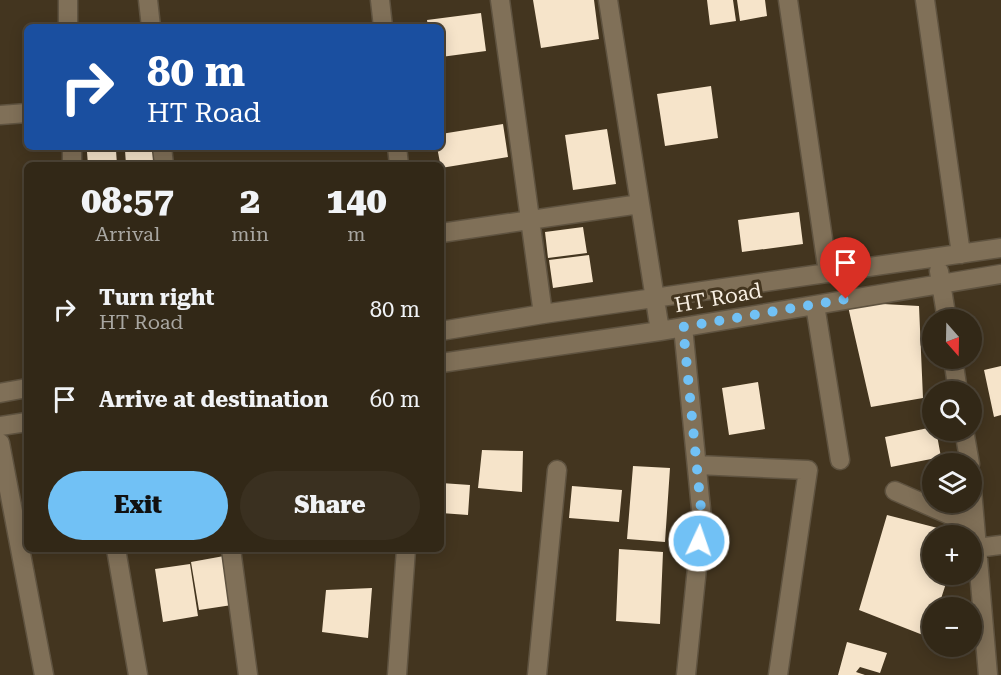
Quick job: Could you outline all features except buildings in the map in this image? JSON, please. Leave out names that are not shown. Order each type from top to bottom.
[{"type":"street","points":[[68,0],[69,24]]},
{"type":"street","points":[[148,0],[150,24]]},
{"type":"street","points":[[380,0],[383,24]]},
{"type":"street","points":[[500,0],[543,314]]},
{"type":"street","points":[[608,0],[660,331]]},
{"type":"street","points":[[788,0],[828,273]]},
{"type":"street","points":[[925,0],[960,254]]},
{"type":"street","points":[[0,115],[24,113]]},
{"type":"street","points":[[444,233],[640,204]]},
{"type":"street","name":"HT Road","points":[[444,330],[543,314],[1001,248]]},
{"type":"street","points":[[937,258],[945,309]]},
{"type":"street","name":"HT Road","points":[[444,363],[660,331],[1001,274]]},
{"type":"street","points":[[815,304],[840,460]]},
{"type":"street","points":[[683,327],[702,519],[686,675]]},
{"type":"street","points":[[0,393],[24,389]]},
{"type":"street","points":[[0,426],[24,422]]},
{"type":"street","points":[[0,443],[44,675]]},
{"type":"street","points":[[696,465],[808,470],[778,675]]},
{"type":"street","points":[[537,675],[557,470]]},
{"type":"street","points":[[895,491],[973,525]]},
{"type":"street","points":[[982,547],[1001,545]]},
{"type":"street","points":[[117,552],[138,675]]},
{"type":"street","points":[[231,552],[248,675]]},
{"type":"street","points":[[397,675],[406,552]]},
{"type":"street","points":[[980,585],[988,675]]},
{"type":"route","points":[[699,541],[702,519],[683,327],[846,299]]}]
